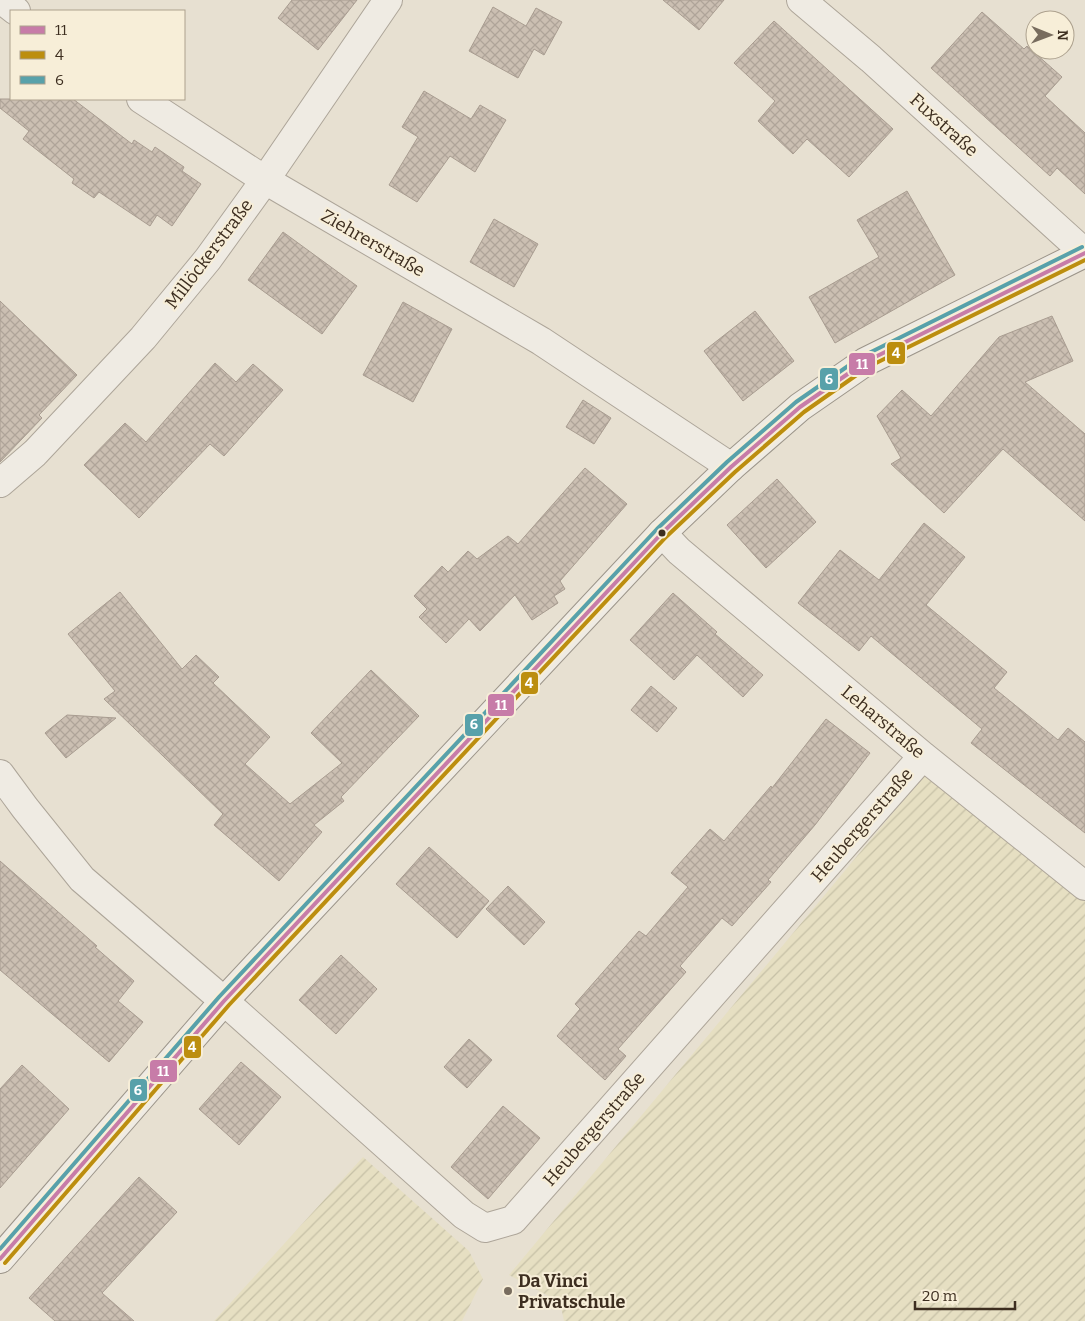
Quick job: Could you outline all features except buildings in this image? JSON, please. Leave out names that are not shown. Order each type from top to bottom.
[{"type":"street","points":[[2,0],[15,10]]},
{"type":"street","name":"Millöckerstraße","points":[[0,483],[35,452],[144,338],[208,260],[388,0]]},
{"type":"street","name":"Fuxstraße","points":[[802,0],[871,59],[1085,253]]},
{"type":"street","name":"Ziehrerstraße","points":[[144,100],[265,180],[541,341],[731,467]]},
{"type":"street","points":[[0,1259],[224,1002],[662,533],[731,467],[800,407],[865,362],[1085,253]]},
{"type":"street","name":"Leharstraße","points":[[662,533],[679,551],[923,756],[1085,886]]},
{"type":"street","name":"Heubergerstraße","points":[[0,774],[82,879],[464,1215],[486,1228],[514,1220],[923,756]]},
{"type":"shaded area","points":[[926,773],[1085,901],[1085,1321],[564,1321],[560,1302],[509,1275]]},
{"type":"shaded area","points":[[363,1157],[469,1251],[483,1279],[462,1321],[214,1321]]},
{"type":"transit line","name":"6","points":[[0,1249],[219,997],[657,529],[727,462],[796,402],[861,357],[1082,247]]},
{"type":"transit line","name":"11","points":[[0,1259],[224,1001],[662,533],[731,467],[800,407],[865,362],[1085,253]]},
{"type":"transit line","name":"4","points":[[5,1263],[229,1005],[666,537],[735,472],[804,412],[868,367],[1085,260]]},
{"type":"place","name":"Da Vinci Privatschule","points":[[508,1291]]}]
